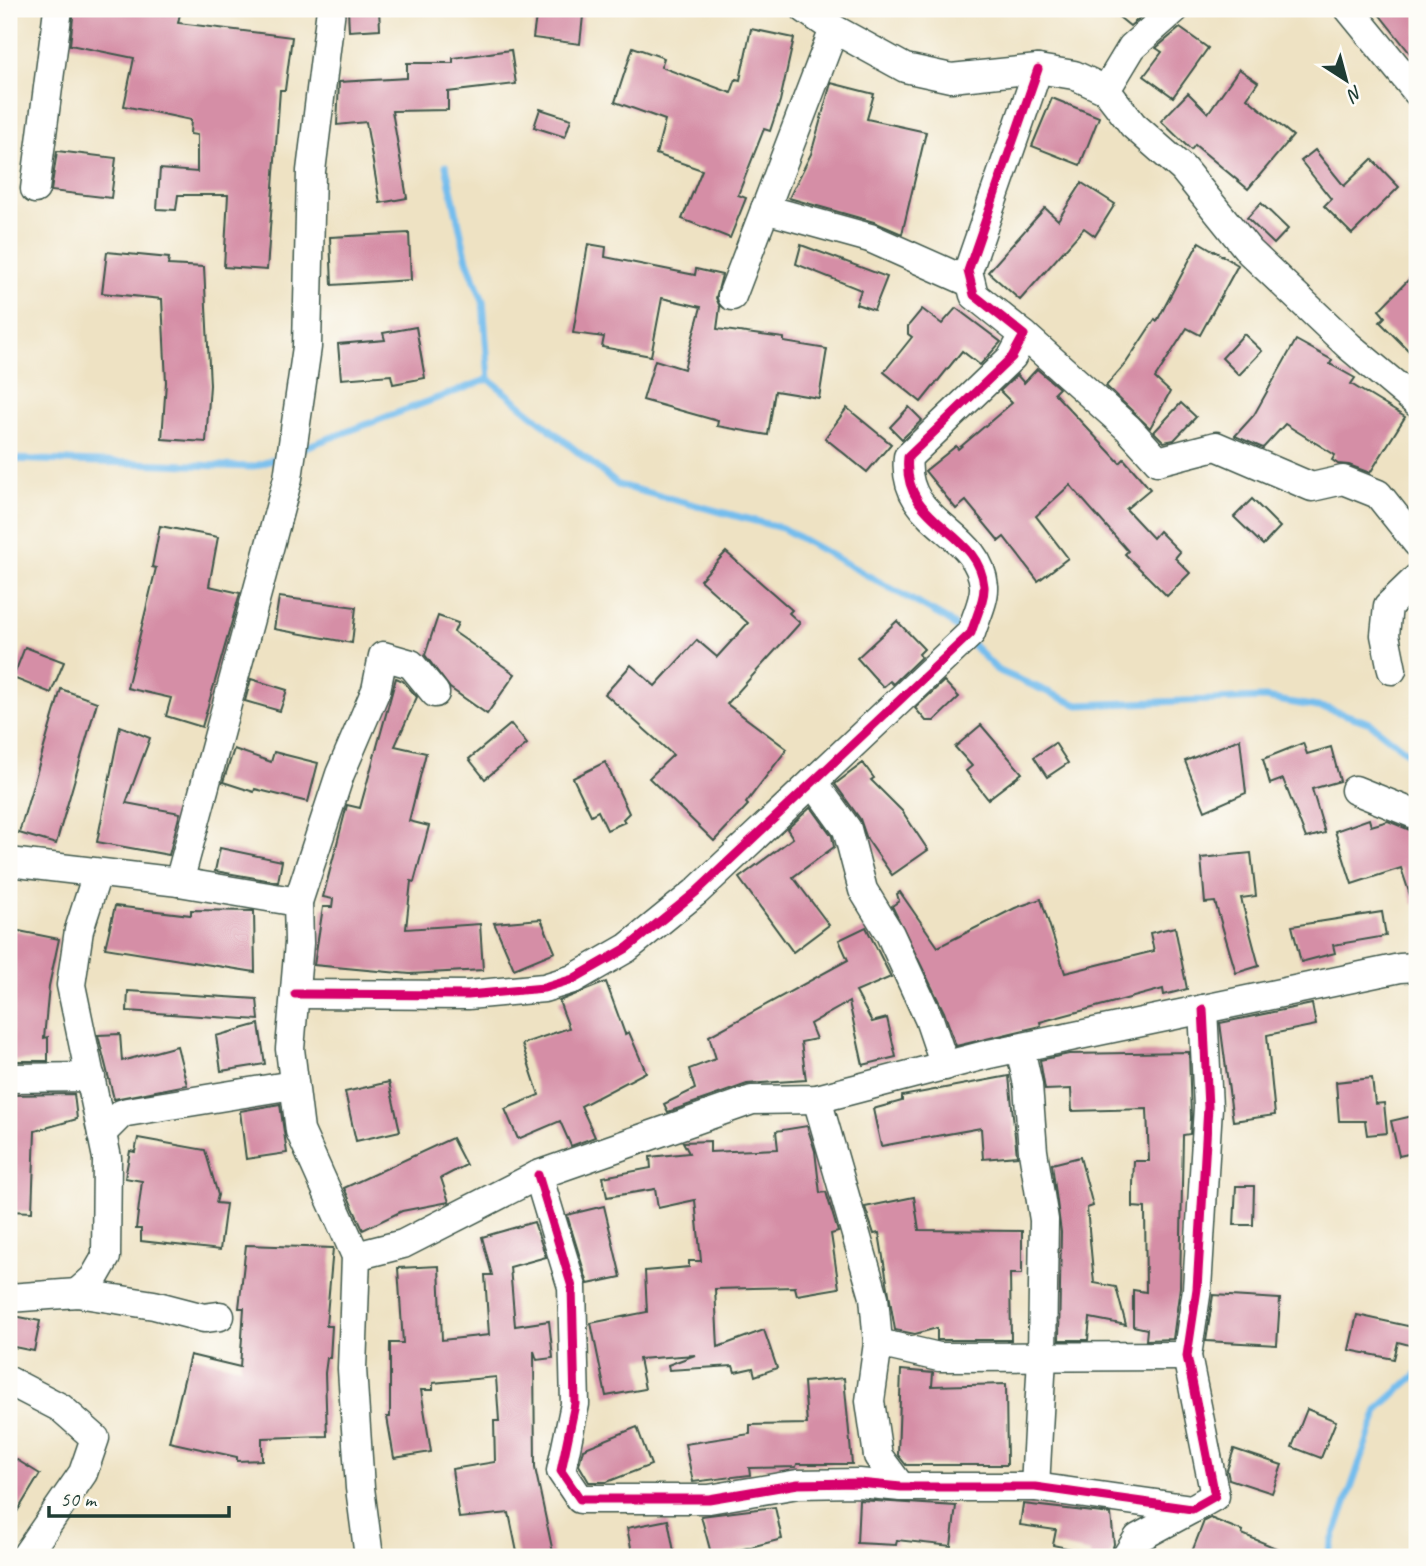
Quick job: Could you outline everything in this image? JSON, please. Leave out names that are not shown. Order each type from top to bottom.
[{"type":"street","points":[[35,189],[58,9]]},
{"type":"street","points":[[179,882],[288,478],[307,347],[311,171],[331,9]]},
{"type":"street","points":[[805,9],[834,29],[905,68],[951,78],[1038,69],[1074,75],[1106,90],[1133,125],[1183,169],[1250,253],[1349,347],[1417,403]]},
{"type":"street","points":[[1106,90],[1132,47],[1175,9]]},
{"type":"street","points":[[1349,9],[1417,92]]},
{"type":"street","points":[[732,296],[834,29]]},
{"type":"street","points":[[1038,69],[968,271],[974,295],[1024,335],[1128,428],[1158,461],[1216,446],[1311,487],[1343,481],[1378,494],[1417,543]]},
{"type":"street","points":[[765,209],[870,238],[969,282]]},
{"type":"street","points":[[295,994],[468,995],[544,988],[573,979],[627,948],[696,892],[966,638],[984,590],[981,571],[970,553],[922,509],[909,488],[908,457],[1012,357],[1024,335]]},
{"type":"street","points":[[1392,670],[1385,635],[1388,606],[1417,578]]},
{"type":"street","points":[[369,1557],[360,1488],[352,1369],[356,1256],[300,1131],[293,1085],[290,1049],[299,902],[340,774],[376,690],[383,656],[411,664],[435,693]]},
{"type":"street","points":[[813,782],[847,829],[863,890],[890,934],[929,1019],[945,1066]]},
{"type":"street","points":[[1355,790],[1417,815]]},
{"type":"street","points":[[9,862],[179,882],[299,902]]},
{"type":"street","points":[[76,1293],[94,1278],[106,1257],[107,1158],[71,985],[79,930],[97,873]]},
{"type":"street","points":[[356,1256],[403,1244],[538,1175],[752,1100],[817,1099],[1020,1048],[1400,968],[1417,967]]},
{"type":"street","points":[[1126,1557],[1138,1538],[1214,1496],[1187,1356],[1197,1289],[1208,1107],[1203,1009]]},
{"type":"street","points":[[1020,1048],[1044,1220],[1042,1357],[1035,1487]]},
{"type":"street","points":[[9,1078],[92,1077]]},
{"type":"street","points":[[102,1133],[121,1114],[127,1112],[293,1085]]},
{"type":"street","points":[[817,1099],[874,1297],[878,1343],[870,1401],[878,1456],[901,1487]]},
{"type":"street","points":[[538,1175],[572,1287],[575,1404],[562,1471],[580,1499],[709,1499],[798,1484],[859,1483],[901,1487],[1035,1487],[1192,1510]]},
{"type":"street","points":[[9,1298],[76,1293],[154,1305],[204,1318],[220,1316]]},
{"type":"street","points":[[878,1343],[939,1357],[1187,1356]]},
{"type":"street","points":[[9,1381],[61,1408],[95,1438],[83,1473],[25,1557]]},
{"type":"street","points":[[859,1483],[878,1456]]},
{"type":"building","points":[[74,9],[181,9],[178,23],[292,37],[285,90],[280,90],[267,270],[224,267],[228,195],[178,195],[176,210],[157,209],[160,169],[197,172],[197,135],[190,134],[191,120],[124,106],[134,58],[70,45]]},
{"type":"building","points":[[348,9],[379,9],[380,29],[349,31]]},
{"type":"building","points":[[537,9],[575,9],[574,15],[583,16],[580,44],[533,38]]},
{"type":"building","points":[[1109,9],[1147,9],[1149,10],[1130,26]]},
{"type":"building","points":[[1375,9],[1417,9],[1417,62]]},
{"type":"building","points":[[1180,28],[1208,48],[1173,97],[1144,76],[1162,52],[1156,48]]},
{"type":"building","points":[[751,29],[794,38],[780,101],[770,131],[764,129],[738,195],[746,198],[730,238],[682,219],[702,170],[656,154],[665,120],[615,102],[633,47],[664,58],[661,67],[731,93],[736,79],[740,80]]},
{"type":"building","points":[[511,50],[516,84],[448,92],[448,110],[392,111],[407,198],[380,203],[366,122],[337,125],[339,82],[407,78],[407,63],[453,63],[453,58]]},
{"type":"building","points":[[1239,69],[1258,82],[1247,98],[1293,136],[1248,189],[1195,145],[1191,150],[1161,121],[1188,93],[1208,113]]},
{"type":"building","points":[[831,83],[874,94],[867,119],[926,132],[902,234],[874,222],[789,198],[811,154]]},
{"type":"building","points":[[1052,98],[1099,117],[1080,165],[1032,146]]},
{"type":"building","points":[[540,109],[571,119],[565,137],[534,127]]},
{"type":"building","points":[[1315,150],[1344,186],[1372,159],[1399,187],[1352,234],[1324,206],[1331,199],[1301,161]]},
{"type":"building","points":[[57,151],[116,158],[111,198],[51,191]]},
{"type":"building","points":[[1082,183],[1115,204],[1095,236],[1084,228],[1020,300],[988,272],[1045,208],[1058,220]]},
{"type":"building","points":[[1261,203],[1288,229],[1274,244],[1247,218]]},
{"type":"building","points":[[409,233],[411,280],[332,285],[330,237]]},
{"type":"building","points":[[1199,242],[1238,265],[1200,335],[1187,328],[1155,378],[1170,392],[1150,428],[1106,386],[1126,363],[1155,319],[1157,321]]},
{"type":"building","points":[[588,244],[606,247],[605,257],[695,275],[696,269],[722,275],[716,298],[720,307],[717,329],[784,338],[784,342],[827,349],[819,398],[775,391],[768,435],[717,426],[718,421],[643,400],[655,360],[684,369],[701,307],[662,298],[651,356],[602,347],[604,337],[573,333]]},
{"type":"building","points":[[801,245],[887,277],[874,310],[856,304],[861,290],[796,264]]},
{"type":"building","points":[[107,252],[169,258],[168,265],[204,267],[210,385],[206,442],[162,439],[166,382],[162,299],[102,293]]},
{"type":"building","points":[[1417,271],[1417,359],[1380,322],[1385,317],[1379,310]]},
{"type":"building","points":[[956,308],[1001,342],[980,365],[962,351],[921,402],[884,372],[912,337],[908,334],[908,326],[922,309],[942,324]]},
{"type":"building","points":[[416,327],[425,378],[393,384],[391,375],[341,379],[338,344],[385,340],[383,333]]},
{"type":"building","points":[[1244,334],[1262,351],[1239,375],[1222,358]]},
{"type":"building","points":[[1296,340],[1332,360],[1330,364],[1355,378],[1351,384],[1405,417],[1370,473],[1338,464],[1332,460],[1335,455],[1285,424],[1263,448],[1235,436],[1254,415]]},
{"type":"building","points":[[1037,369],[1059,388],[1054,393],[1120,463],[1124,459],[1150,489],[1126,509],[1153,538],[1159,531],[1180,552],[1175,558],[1190,573],[1167,596],[1125,554],[1128,551],[1070,485],[1036,516],[1068,558],[1038,581],[1004,537],[999,541],[966,501],[956,509],[925,471],[956,446],[958,449],[1012,403],[1000,391],[1017,375],[1024,383]]},
{"type":"building","points":[[1181,403],[1196,417],[1174,440],[1164,442],[1154,432]]},
{"type":"building","points":[[909,407],[922,420],[902,439],[890,427]]},
{"type":"building","points":[[847,408],[891,444],[867,472],[825,438]]},
{"type":"building","points":[[1252,499],[1280,527],[1263,545],[1234,517]]},
{"type":"building","points":[[160,526],[218,537],[209,586],[240,593],[202,727],[166,716],[171,698],[127,688],[156,568],[152,567]]},
{"type":"building","points":[[726,552],[792,610],[789,613],[800,623],[727,704],[787,749],[746,803],[748,805],[714,841],[649,778],[673,755],[605,694],[631,665],[655,686],[697,640],[717,657],[748,623],[700,580]]},
{"type":"building","points":[[279,597],[356,607],[352,643],[274,629]]},
{"type":"building","points":[[438,616],[458,623],[454,632],[515,674],[487,714],[450,688],[425,655]]},
{"type":"building","points":[[897,621],[924,649],[919,654],[921,657],[893,684],[890,681],[883,687],[857,658]]},
{"type":"building","points":[[25,647],[64,662],[51,693],[13,678]]},
{"type":"building","points":[[396,678],[403,681],[417,697],[395,746],[426,753],[409,821],[429,826],[414,882],[411,881],[406,929],[480,924],[483,970],[410,974],[314,965],[323,907],[332,907],[333,899],[323,897],[347,805],[360,808]]},
{"type":"building","points":[[251,679],[287,690],[280,711],[245,701]]},
{"type":"building","points":[[944,681],[959,697],[934,721],[926,721],[915,708]]},
{"type":"building","points":[[61,689],[97,702],[56,844],[19,833]]},
{"type":"building","points":[[511,724],[527,744],[485,779],[469,759]]},
{"type":"building","points":[[981,725],[1022,773],[988,799],[966,771],[972,766],[955,747]]},
{"type":"building","points":[[120,726],[150,738],[126,803],[180,813],[169,855],[97,842]]},
{"type":"building","points":[[1240,739],[1246,793],[1205,811],[1185,761]]},
{"type":"building","points":[[1055,743],[1068,763],[1047,777],[1034,757]]},
{"type":"building","points":[[1303,743],[1307,754],[1331,747],[1340,781],[1312,789],[1325,833],[1306,838],[1283,779],[1270,784],[1263,759]]},
{"type":"building","points":[[234,749],[271,762],[274,752],[318,763],[308,802],[255,789],[254,792],[223,782]]},
{"type":"building","points":[[605,762],[629,813],[623,819],[625,822],[607,830],[598,811],[591,815],[573,778]]},
{"type":"building","points":[[863,763],[874,778],[871,780],[902,811],[928,850],[892,875],[867,839],[860,819],[835,784]]},
{"type":"building","points":[[811,807],[832,836],[834,847],[793,877],[829,925],[793,952],[739,878],[793,838],[787,829]]},
{"type":"building","points":[[1369,819],[1371,826],[1388,821],[1410,830],[1417,854],[1417,904],[1413,904],[1401,868],[1352,884],[1335,831]]},
{"type":"building","points":[[220,848],[282,861],[278,882],[215,871]]},
{"type":"building","points":[[1251,853],[1256,896],[1241,898],[1259,966],[1236,973],[1215,902],[1205,903],[1201,858]]},
{"type":"building","points":[[900,892],[938,947],[1015,908],[1041,899],[1065,973],[1154,951],[1150,933],[1175,927],[1187,989],[1164,995],[1163,989],[1040,1022],[1041,1026],[956,1046],[944,1012],[892,906],[899,901],[897,894]]},
{"type":"building","points":[[115,906],[191,915],[191,910],[254,911],[255,972],[105,948]]},
{"type":"building","points":[[1382,912],[1386,936],[1333,945],[1335,953],[1301,962],[1292,926]]},
{"type":"building","points":[[541,919],[555,952],[514,969],[494,923]]},
{"type":"building","points":[[866,927],[891,977],[856,992],[872,1022],[887,1018],[896,1057],[863,1065],[849,1002],[810,1024],[816,1039],[801,1042],[806,1080],[747,1084],[668,1112],[664,1104],[695,1089],[689,1069],[716,1059],[709,1036],[848,960],[839,940]]},
{"type":"building","points":[[9,929],[59,939],[49,986],[44,1038],[48,1037],[48,1061],[12,1061]]},
{"type":"building","points":[[606,982],[625,1034],[629,1032],[646,1072],[581,1106],[595,1137],[571,1146],[560,1121],[518,1139],[505,1109],[539,1095],[522,1044],[569,1028],[559,1001]]},
{"type":"building","points":[[128,991],[257,999],[259,1020],[127,1011]]},
{"type":"building","points":[[1312,1004],[1316,1025],[1267,1035],[1275,1115],[1233,1121],[1220,1023]]},
{"type":"building","points":[[259,1024],[265,1064],[221,1071],[216,1036]]},
{"type":"building","points":[[120,1034],[122,1061],[177,1046],[187,1085],[114,1099],[98,1035]]},
{"type":"building","points":[[1189,1052],[1191,1118],[1190,1134],[1183,1135],[1180,1287],[1173,1339],[1146,1340],[1147,1329],[1133,1326],[1133,1290],[1146,1292],[1145,1208],[1133,1207],[1133,1185],[1134,1161],[1149,1161],[1147,1109],[1072,1111],[1071,1089],[1045,1090],[1040,1060],[1069,1054]]},
{"type":"building","points":[[1009,1076],[1017,1156],[983,1159],[981,1128],[881,1146],[873,1109],[902,1101],[902,1096]]},
{"type":"building","points":[[1372,1078],[1375,1104],[1384,1103],[1387,1133],[1367,1135],[1365,1121],[1339,1121],[1336,1082]]},
{"type":"building","points":[[389,1082],[400,1131],[356,1141],[345,1092]]},
{"type":"building","points":[[74,1094],[77,1119],[35,1131],[32,1212],[9,1211],[9,1095]]},
{"type":"building","points":[[280,1104],[287,1153],[246,1159],[240,1111]]},
{"type":"building","points":[[1417,1115],[1417,1152],[1399,1156],[1391,1121]]},
{"type":"building","points":[[807,1126],[815,1151],[820,1193],[826,1192],[838,1232],[831,1234],[839,1288],[797,1295],[795,1287],[715,1289],[718,1347],[764,1330],[777,1368],[755,1376],[753,1368],[735,1372],[733,1366],[669,1370],[668,1365],[695,1355],[639,1359],[645,1389],[606,1396],[591,1323],[647,1312],[645,1271],[689,1267],[689,1261],[701,1261],[695,1200],[658,1208],[655,1189],[607,1197],[603,1177],[651,1168],[650,1157],[689,1153],[683,1142],[710,1141],[710,1152],[778,1149],[776,1131]]},
{"type":"building","points":[[138,1138],[205,1150],[218,1195],[216,1203],[226,1204],[220,1250],[141,1241],[141,1229],[136,1229],[142,1181],[125,1178],[130,1151],[135,1152]]},
{"type":"building","points":[[452,1138],[466,1165],[441,1178],[449,1202],[402,1211],[363,1230],[344,1188]]},
{"type":"building","points":[[1080,1157],[1093,1206],[1087,1208],[1094,1283],[1116,1287],[1126,1325],[1090,1318],[1088,1340],[1059,1340],[1061,1232],[1052,1164]]},
{"type":"building","points":[[1236,1186],[1254,1186],[1253,1225],[1234,1225]]},
{"type":"building","points":[[914,1197],[919,1230],[1022,1231],[1022,1274],[1010,1274],[1011,1340],[937,1340],[937,1328],[915,1334],[895,1330],[879,1233],[874,1234],[865,1207]]},
{"type":"building","points":[[604,1206],[621,1277],[588,1284],[567,1215]]},
{"type":"building","points":[[534,1222],[546,1257],[510,1267],[515,1326],[549,1321],[553,1358],[537,1360],[534,1351],[535,1468],[554,1557],[518,1557],[509,1513],[459,1518],[452,1469],[495,1462],[494,1421],[499,1421],[496,1377],[433,1383],[433,1390],[421,1390],[431,1452],[394,1458],[387,1417],[390,1417],[390,1343],[403,1343],[398,1268],[439,1266],[442,1340],[489,1335],[485,1275],[492,1275],[482,1237]]},
{"type":"building","points":[[246,1245],[333,1248],[326,1326],[332,1326],[330,1358],[327,1358],[325,1373],[327,1436],[262,1438],[262,1460],[237,1461],[237,1457],[169,1442],[190,1355],[240,1367],[244,1308],[239,1308]]},
{"type":"building","points":[[1213,1295],[1280,1299],[1277,1345],[1206,1341]]},
{"type":"building","points":[[9,1315],[40,1321],[34,1351],[9,1346]]},
{"type":"building","points":[[1357,1315],[1417,1328],[1417,1347],[1398,1342],[1394,1359],[1349,1350]]},
{"type":"building","points":[[901,1370],[933,1373],[932,1386],[1006,1384],[1007,1465],[906,1465],[898,1455]]},
{"type":"building","points":[[844,1378],[852,1464],[797,1464],[796,1467],[749,1468],[750,1475],[693,1482],[685,1444],[750,1434],[750,1425],[807,1424],[804,1382]]},
{"type":"building","points":[[1307,1409],[1336,1421],[1321,1458],[1292,1447]]},
{"type":"building","points":[[637,1427],[651,1465],[607,1482],[589,1482],[579,1465],[583,1449]]},
{"type":"building","points":[[1234,1449],[1282,1465],[1272,1493],[1229,1479],[1227,1470]]},
{"type":"building","points":[[9,1455],[40,1474],[9,1525]]},
{"type":"building","points":[[859,1500],[956,1506],[951,1546],[897,1540],[896,1545],[857,1543]]},
{"type":"building","points":[[1023,1504],[1111,1514],[1114,1544],[1110,1557],[1090,1557],[1090,1553],[1053,1545],[1056,1530],[1020,1525]]},
{"type":"building","points":[[775,1507],[782,1539],[712,1557],[701,1516]]},
{"type":"building","points":[[1210,1518],[1298,1557],[1190,1557],[1204,1521]]},
{"type":"building","points":[[668,1520],[675,1557],[633,1557],[627,1528]]},
{"type":"waterway","points":[[446,166],[467,260],[483,301],[489,379],[618,485],[782,528],[948,620],[961,632]]},
{"type":"waterway","points":[[300,449],[489,379]]},
{"type":"waterway","points":[[9,459],[253,467],[286,455]]},
{"type":"waterway","points":[[969,641],[997,670],[1078,705],[1265,698],[1329,709],[1370,723],[1417,760]]},
{"type":"waterway","points":[[1327,1557],[1379,1408],[1417,1374]]},
{"type":"cycle path","points":[[295,994],[468,995],[544,988],[573,979],[627,948],[696,892],[971,633],[984,591],[979,567],[969,551],[928,513],[916,498],[909,480],[908,457],[1012,357],[1024,335],[974,295],[968,271],[1038,69]]},
{"type":"cycle path","points":[[538,1175],[572,1287],[575,1404],[561,1471],[580,1499],[709,1499],[798,1484],[859,1483],[901,1487],[1035,1487],[1192,1509],[1215,1496],[1187,1356],[1197,1289],[1208,1107],[1203,1009]]}]
